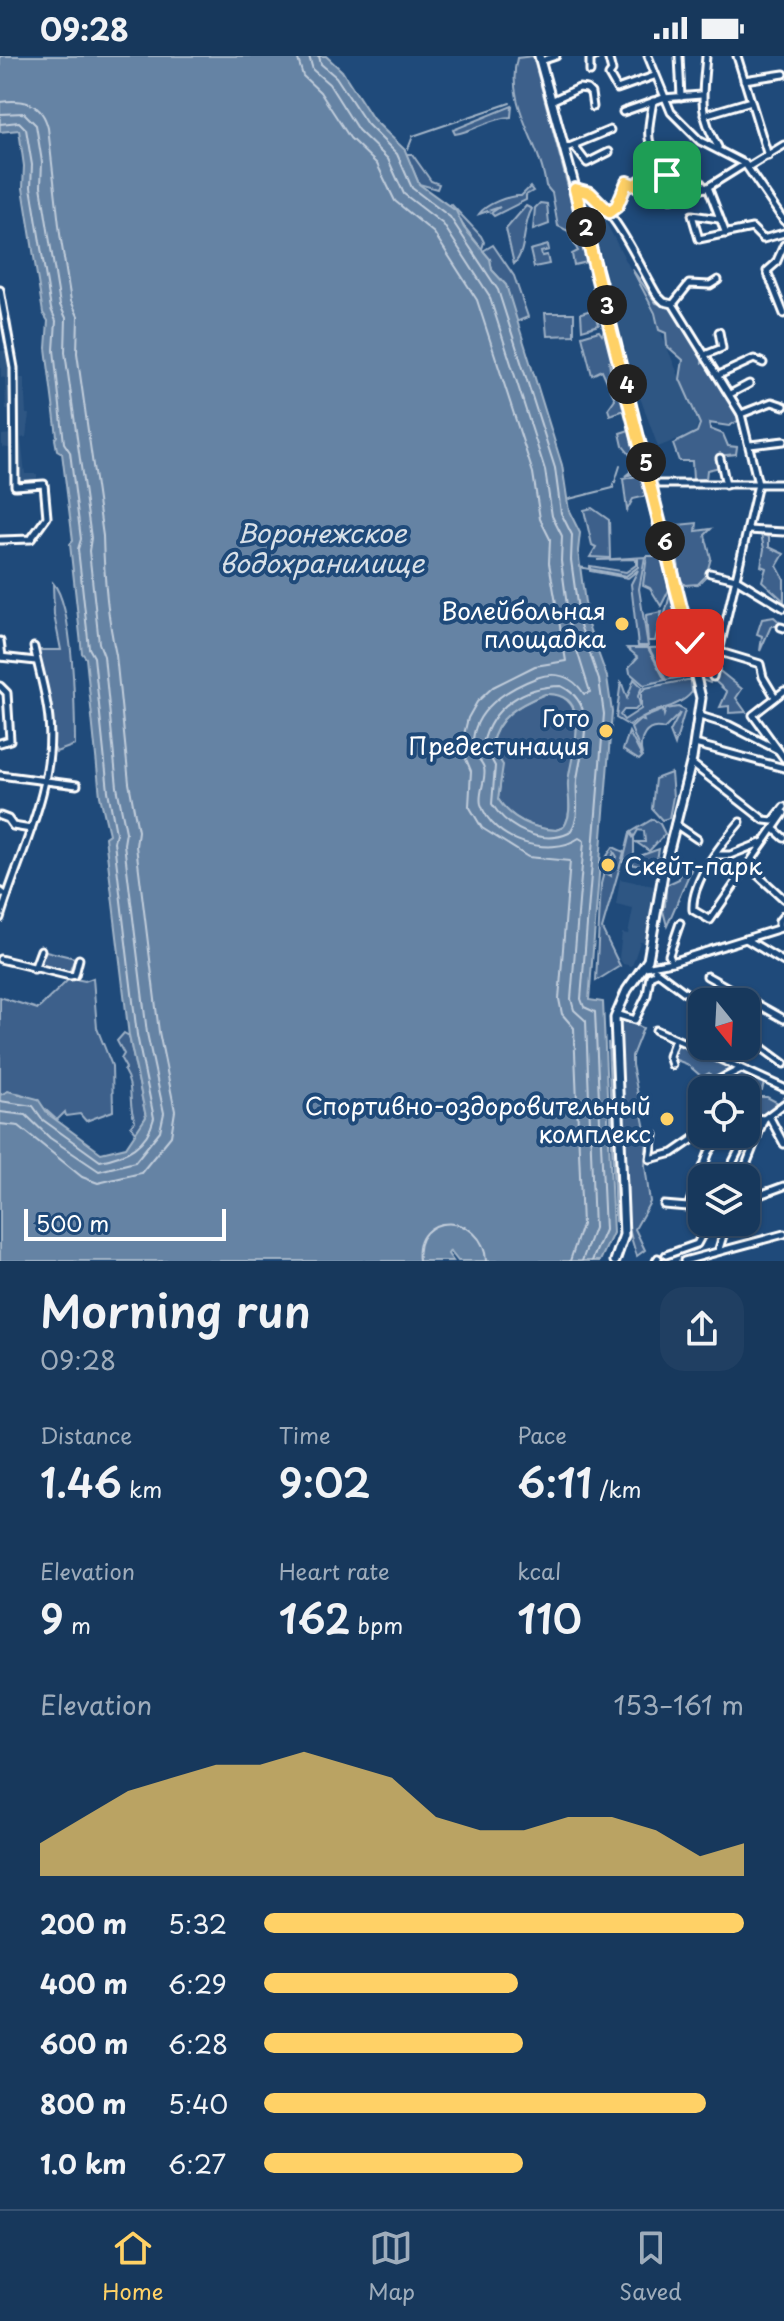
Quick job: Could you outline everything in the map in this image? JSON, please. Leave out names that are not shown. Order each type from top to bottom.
[{"type":"main road","points":[[540,58],[651,484],[700,688],[700,716],[675,824],[651,969],[627,990],[616,1014],[624,1235],[618,1261]]},
{"type":"street","points":[[540,58],[556,56]]},
{"type":"street","points":[[590,72],[590,59],[595,56]]},
{"type":"street","points":[[608,56],[612,71],[609,75],[617,89],[654,76]]},
{"type":"street","points":[[648,56],[671,112],[700,141],[719,147],[746,165],[784,221]]},
{"type":"street","points":[[679,56],[681,97]]},
{"type":"street","points":[[706,56],[701,95],[704,115],[719,147]]},
{"type":"street","points":[[737,56],[768,156]]},
{"type":"street","points":[[744,80],[784,74]]},
{"type":"street","points":[[551,101],[579,88],[587,89],[591,93],[593,107]]},
{"type":"street","points":[[623,112],[663,98],[701,95]]},
{"type":"street","points":[[653,101],[649,135],[657,155],[663,161],[686,164],[707,188],[726,234]]},
{"type":"street","points":[[704,115],[751,101]]},
{"type":"street","points":[[564,149],[610,130]]},
{"type":"street","points":[[670,199],[707,188],[784,145]]},
{"type":"street","points":[[574,146],[587,163],[609,152]]},
{"type":"street","points":[[609,212],[617,206],[627,182],[634,185],[653,175],[667,175]]},
{"type":"street","points":[[575,189],[590,193],[609,212],[657,295],[664,302],[673,304],[707,354],[741,414],[750,445],[758,484],[713,677]]},
{"type":"street","points":[[719,219],[692,215],[701,241],[752,228],[763,239],[784,233]]},
{"type":"street","points":[[784,245],[776,263],[767,271],[784,314]]},
{"type":"street","points":[[673,304],[689,284],[710,285],[718,280]]},
{"type":"street","points":[[0,290],[14,368],[15,486],[44,484],[47,517],[31,539],[0,540]]},
{"type":"street","points":[[0,327],[8,327]]},
{"type":"street","points":[[707,354],[722,348],[719,332]]},
{"type":"street","points":[[719,375],[754,359],[763,363]]},
{"type":"street","points":[[730,394],[749,384]]},
{"type":"street","points":[[741,414],[772,402],[784,406]]},
{"type":"street","points":[[750,445],[784,441]]},
{"type":"street","points":[[720,458],[726,485]]},
{"type":"street","points":[[651,484],[784,484]]},
{"type":"street","points":[[748,530],[784,532]]},
{"type":"street","points":[[710,573],[736,579],[784,608]]},
{"type":"street","points":[[0,641],[1,657],[37,661]]},
{"type":"street","points":[[690,643],[760,664],[763,677],[775,697]]},
{"type":"street","points":[[0,918],[44,782],[50,722],[34,647]]},
{"type":"street","points":[[0,686],[7,693],[10,740],[0,743]]},
{"type":"street","points":[[784,691],[754,711],[754,719],[784,758]]},
{"type":"street","points":[[700,716],[729,725],[778,750]]},
{"type":"street","points":[[695,744],[784,768]]},
{"type":"street","points":[[691,763],[764,820],[773,821],[784,807]]},
{"type":"street","points":[[0,775],[77,785]]},
{"type":"street","points":[[740,822],[702,877],[693,903],[696,912],[710,920],[784,813]]},
{"type":"street","points":[[0,816],[13,826],[31,829]]},
{"type":"street","points":[[675,824],[697,839]]},
{"type":"street","points":[[774,829],[784,838]]},
{"type":"street","points":[[718,855],[730,855],[764,841]]},
{"type":"street","points":[[749,867],[784,899]]},
{"type":"street","points":[[0,891],[7,896]]},
{"type":"street","points":[[651,969],[782,928],[779,921],[784,915]]},
{"type":"street","points":[[680,923],[669,955],[675,962],[686,965]]},
{"type":"street","points":[[746,939],[784,962]]},
{"type":"street","points":[[34,969],[41,950]]},
{"type":"street","points":[[0,959],[34,969],[75,975],[79,959]]},
{"type":"street","points":[[651,969],[688,995]]},
{"type":"street","points":[[616,1014],[635,1020],[647,995],[651,969]]},
{"type":"street","points":[[707,976],[784,1018]]},
{"type":"street","points":[[656,1030],[784,1088]]},
{"type":"street","points":[[672,1065],[669,1056],[675,1039]]},
{"type":"street","points":[[760,1046],[784,1064]]},
{"type":"street","points":[[727,1076],[741,1069]]},
{"type":"street","points":[[760,1125],[784,1104]]},
{"type":"street","points":[[760,1118],[766,1118]]},
{"type":"street","points":[[766,1118],[784,1144]]},
{"type":"street","points":[[654,1135],[650,1159],[673,1153],[688,1141]]},
{"type":"street","points":[[664,1205],[688,1207],[712,1148]]},
{"type":"street","points":[[760,1195],[784,1186]]},
{"type":"street","points":[[684,1261],[719,1249],[784,1234]]},
{"type":"street","points":[[675,1261],[669,1253],[697,1244],[701,1236]]},
{"type":"street","points":[[719,1249],[723,1236]]},
{"type":"shaded area","points":[[533,56],[579,228],[568,231],[558,226],[552,193],[546,186],[516,92],[517,58]]},
{"type":"shaded area","points":[[512,106],[511,117],[455,134],[453,130]]},
{"type":"shaded area","points":[[406,154],[412,154],[431,181],[439,184],[437,189],[419,184]]},
{"type":"shaded area","points":[[530,187],[533,191],[526,195],[526,200],[494,216],[491,213],[500,207],[479,214],[498,201],[521,196]]},
{"type":"shaded area","points":[[593,198],[651,308],[698,423],[695,432],[658,447],[624,353],[583,201]]},
{"type":"shaded area","points":[[540,203],[547,204],[549,224],[533,230],[535,208]]},
{"type":"shaded area","points":[[451,204],[481,236],[484,242],[482,249],[448,206]]},
{"type":"shaded area","points":[[526,206],[532,209],[521,252],[514,264],[506,229]]},
{"type":"shaded area","points":[[580,231],[587,262],[574,265],[572,254],[578,251],[569,234]]},
{"type":"shaded area","points":[[493,245],[514,276],[528,317],[516,322],[506,285],[492,270],[490,259],[483,251]]},
{"type":"shaded area","points":[[548,245],[549,250],[541,252],[542,256],[547,255],[549,264],[534,267],[530,250]]},
{"type":"shaded area","points":[[632,269],[656,303],[673,308],[703,353],[702,363],[707,363],[741,419],[729,426],[709,423],[710,429],[723,434],[728,446],[737,447],[736,454],[718,456],[720,467],[707,470],[706,479],[693,480],[692,461],[679,461],[673,444],[697,432],[700,424],[680,379],[683,360],[667,346],[666,333],[659,330],[655,313]]},
{"type":"shaded area","points":[[595,309],[599,325],[582,330],[581,313]]},
{"type":"shaded area","points":[[11,312],[19,378],[24,378],[26,414],[29,414],[26,437],[21,438],[25,474],[37,474],[37,482],[17,483],[16,479],[10,479],[10,467],[15,468],[15,449],[2,447],[2,435],[11,434],[11,410],[6,409],[0,351],[8,350],[3,313]]},
{"type":"shaded area","points":[[545,313],[574,313],[574,335],[547,336]]},
{"type":"shaded area","points":[[605,329],[617,376],[613,376],[609,361],[611,379],[617,378],[625,410],[610,415],[608,409],[615,399],[602,370],[592,375],[582,336],[599,331],[602,335]]},
{"type":"shaded area","points":[[629,430],[640,472],[625,476],[630,472],[631,456],[623,446],[620,433]]},
{"type":"shaded area","points":[[641,475],[646,496],[633,499],[627,510],[623,479]]},
{"type":"shaded area","points":[[592,508],[609,520],[610,558],[590,557],[596,547],[592,545],[584,510]]},
{"type":"shaded area","points":[[697,523],[696,531],[711,529],[705,535],[711,558],[706,576],[698,584],[685,585],[680,580],[676,543],[667,530],[668,526]]},
{"type":"shaded area","points":[[761,534],[769,537],[769,547],[784,554],[777,566],[784,579],[784,601],[762,581],[766,568],[761,566],[764,549]]},
{"type":"shaded area","points":[[647,556],[661,556],[669,590],[661,606],[650,588],[643,585]]},
{"type":"shaded area","points":[[645,557],[639,589],[648,646],[638,646],[631,584],[638,570],[628,578],[590,571],[590,566],[626,572],[636,565],[636,559],[597,560]]},
{"type":"shaded area","points":[[53,583],[60,595],[69,636],[75,730],[75,745],[56,752],[52,743],[53,714],[38,650],[61,650],[54,615]]},
{"type":"shaded area","points":[[670,595],[683,646],[671,645],[660,632]]},
{"type":"shaded area","points":[[662,612],[655,641],[648,641],[646,615]]},
{"type":"shaded area","points":[[774,617],[784,626],[771,626],[760,651],[762,636],[757,634],[762,619]]},
{"type":"shaded area","points":[[694,645],[717,652],[710,683],[702,680]]},
{"type":"shaded area","points":[[683,647],[689,676],[666,680],[649,648]]},
{"type":"shaded area","points":[[627,648],[648,648],[665,680],[644,685],[630,673],[629,667],[638,657]]},
{"type":"shaded area","points":[[716,668],[742,689],[736,698],[746,712],[729,713],[729,706],[720,707],[727,692],[715,681]]},
{"type":"shaded area","points":[[634,679],[642,687],[638,696],[640,705],[635,710],[624,710],[620,715],[624,720],[641,709],[641,693],[645,688],[691,680],[692,692],[679,703],[646,715],[630,726],[616,718],[621,681],[627,698]]},
{"type":"shaded area","points":[[545,694],[559,696],[569,702],[577,723],[569,781],[568,817],[564,826],[556,830],[523,822],[503,806],[498,799],[500,765],[491,746],[498,727],[510,713]]},
{"type":"shaded area","points":[[678,707],[685,710],[675,745],[670,732],[680,713],[664,729],[652,728],[645,734],[641,744],[642,755],[631,728],[640,720],[644,721],[643,718],[663,710],[664,715],[666,709]]},
{"type":"shaded area","points":[[629,732],[642,757],[639,760],[623,750]]},
{"type":"shaded area","points":[[671,773],[673,797],[669,818],[662,820],[652,809],[655,779]]},
{"type":"shaded area","points":[[653,819],[665,834],[649,851],[636,842],[645,842],[644,831],[638,830],[634,837],[631,832]]},
{"type":"shaded area","points":[[630,833],[634,839],[634,858],[659,849],[655,870],[623,862]]},
{"type":"shaded area","points":[[613,847],[624,852],[602,929],[620,966],[596,981],[601,884],[604,872],[611,876],[610,866],[617,857],[614,852],[612,858],[607,856]]},
{"type":"shaded area","points":[[688,858],[694,863],[667,926],[662,907],[665,906],[666,885],[679,879],[682,861]]},
{"type":"shaded area","points":[[620,879],[658,887],[647,943],[640,942],[632,966],[623,964],[619,958],[622,933],[628,934],[633,909],[616,905]]},
{"type":"shaded area","points":[[46,951],[75,958],[69,973],[36,966]]},
{"type":"shaded area","points":[[70,978],[85,981],[93,978],[97,1028],[112,1066],[113,1111],[86,1121],[80,1114],[66,1116],[65,1112],[57,1120],[24,1095],[0,1095],[0,997],[38,1009]]},
{"type":"shaded area","points":[[623,1019],[643,1028],[632,1056],[632,1065],[647,1139],[645,1166],[650,1202],[635,1229],[645,1250],[637,1256],[629,1230],[622,1173],[619,1025]]},
{"type":"shaded area","points":[[124,1033],[129,1036],[146,1117],[137,1133],[131,1126],[135,1121],[129,1084],[121,1059],[124,1054],[117,1041]]},
{"type":"shaded area","points":[[675,1041],[688,1047],[688,1060],[719,1060],[731,1065],[716,1076],[709,1073],[701,1076],[687,1064],[671,1058]]},
{"type":"shaded area","points":[[608,1042],[611,1061],[617,1222],[615,1221]]},
{"type":"shaded area","points":[[742,1072],[751,1076],[728,1076]]},
{"type":"shaded area","points":[[760,1097],[778,1103],[784,1098],[784,1101],[760,1116]]},
{"type":"water","name":"Воронежское водохранилище","points":[[0,56],[326,56],[342,71],[373,119],[405,150],[419,184],[456,211],[464,228],[490,259],[492,270],[506,285],[562,465],[569,511],[580,533],[578,551],[588,625],[607,677],[612,712],[589,1000],[603,1002],[613,1233],[600,1261],[458,1261],[450,1251],[448,1254],[453,1261],[0,1261],[0,1095],[8,1091],[38,1099],[48,1114],[101,1153],[126,1147],[146,1117],[129,1036],[105,837],[109,834],[100,796],[86,658],[82,653],[70,544],[73,541],[62,453],[57,450],[55,439],[46,348],[48,321],[43,313],[23,188],[24,166],[19,130],[0,132]],"holes":[[[545,694],[561,696],[571,703],[577,726],[568,782],[568,818],[564,826],[556,830],[523,822],[503,806],[498,799],[503,765],[491,746],[498,727],[518,707]]]},
{"type":"waterway","points":[[408,149],[413,136],[510,103]]},
{"type":"waterway","points":[[569,499],[613,488],[620,466]]},
{"type":"waterway","points":[[579,567],[626,576],[638,567],[638,559]]},
{"type":"place","name":"Волейбольная площадка","points":[[622,624]]},
{"type":"place","name":"Гото Предестинация","points":[[606,731]]},
{"type":"place","name":"Скейт-парк","points":[[608,865]]},
{"type":"place","name":"Спортивно-оздоровительный комплекс","points":[[667,1119]]},
{"type":"route","points":[[667,175],[653,175],[634,185],[627,182],[617,206],[609,212],[590,193],[575,189],[607,305],[690,643]]}]
